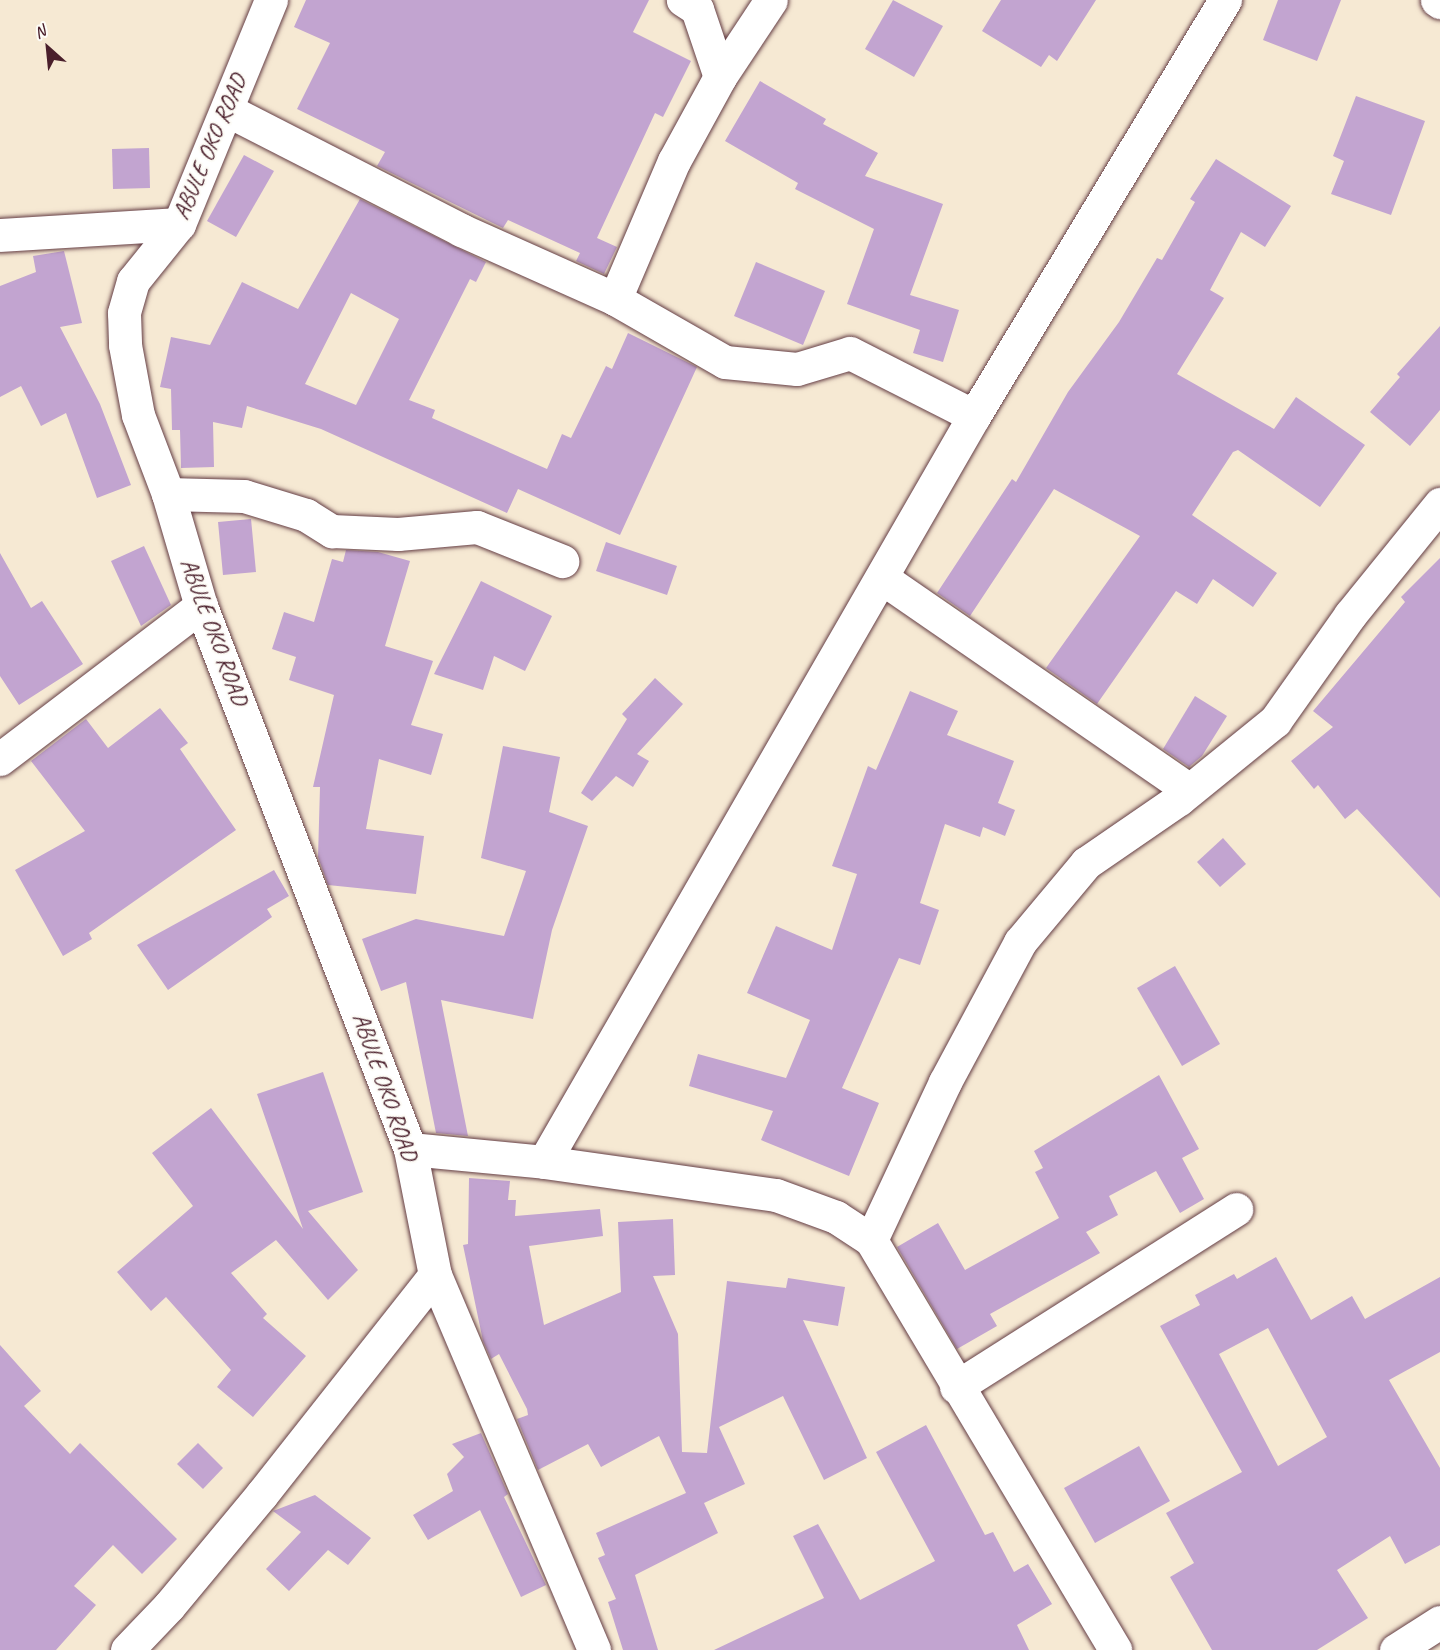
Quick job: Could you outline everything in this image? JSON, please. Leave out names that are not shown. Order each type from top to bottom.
[{"type":"street","name":"ABULE OKO ROAD","points":[[271,0],[228,110],[178,224],[133,281],[124,313],[125,345],[138,415],[168,494],[201,606],[410,1149],[435,1275],[594,1650]]},
{"type":"street","points":[[683,0],[697,9],[720,77]]},
{"type":"street","points":[[615,299],[674,161],[720,77],[771,0]]},
{"type":"street","points":[[544,1162],[974,416],[1225,0]]},
{"type":"street","points":[[228,110],[461,230],[615,299],[725,362],[797,369],[850,353],[974,416]]},
{"type":"street","points":[[0,235],[178,224]]},
{"type":"street","points":[[168,494],[244,496],[306,515],[332,531],[398,534],[477,527],[562,561]]},
{"type":"street","points":[[871,1240],[945,1082],[1020,942],[1086,863],[1189,790],[1275,721],[1350,615],[1440,504]]},
{"type":"street","points":[[882,578],[1189,790]]},
{"type":"street","points":[[0,759],[201,606]]},
{"type":"street","points":[[410,1149],[544,1162],[776,1194],[836,1217],[871,1240],[956,1387],[1115,1650]]},
{"type":"street","points":[[956,1387],[1236,1209]]},
{"type":"street","points":[[127,1650],[169,1606],[262,1494],[435,1275]]},
{"type":"street","points":[[1396,1650],[1440,1622]]},
{"type":"building","points":[[306,0],[649,0],[633,32],[691,61],[663,117],[655,113],[597,238],[617,247],[604,274],[576,261],[580,253],[508,220],[503,228],[377,166],[385,152],[297,109],[330,43],[294,27]]},
{"type":"building","points":[[893,0],[943,26],[914,77],[865,49]]},
{"type":"building","points":[[1001,0],[1096,0],[1057,61],[1049,55],[1041,67],[982,31]]},
{"type":"building","points":[[1278,0],[1341,0],[1317,61],[1263,40]]},
{"type":"building","points":[[760,81],[826,119],[823,124],[878,153],[865,176],[943,204],[910,295],[959,310],[943,362],[913,353],[920,330],[847,304],[874,229],[795,189],[798,183],[725,141]]},
{"type":"building","points":[[1356,96],[1425,121],[1391,215],[1331,194],[1344,161],[1333,156]]},
{"type":"building","points":[[149,148],[150,188],[113,189],[112,149]]},
{"type":"building","points":[[244,155],[274,171],[236,237],[207,221]]},
{"type":"building","points":[[1216,159],[1291,206],[1265,247],[1241,232],[1210,290],[1224,298],[1177,374],[1274,429],[1296,397],[1365,445],[1320,507],[1238,450],[1233,452],[1192,515],[1277,573],[1253,607],[1213,579],[1197,604],[1176,591],[1097,704],[1046,668],[1140,536],[1054,489],[970,616],[937,593],[1012,479],[1016,482],[1068,392],[1119,322],[1157,258],[1162,260],[1195,202],[1190,199]]},
{"type":"building","points":[[360,199],[486,262],[476,282],[470,279],[409,400],[435,410],[432,418],[547,469],[562,434],[571,438],[606,366],[612,369],[628,333],[697,367],[620,535],[518,489],[507,513],[321,429],[247,406],[242,428],[213,422],[214,467],[181,468],[180,430],[172,430],[171,389],[160,387],[171,337],[210,345],[242,282],[298,309]],"holes":[[[351,293],[399,319],[356,405],[305,384]]]},
{"type":"building","points":[[64,251],[82,323],[60,327],[100,404],[131,485],[97,498],[66,413],[41,426],[21,386],[0,397],[0,286],[36,272],[33,256]]},
{"type":"building","points":[[756,262],[825,291],[803,345],[734,316]]},
{"type":"building","points":[[1440,326],[1440,410],[1410,446],[1370,412],[1400,377],[1397,374]]},
{"type":"building","points":[[251,519],[256,572],[223,575],[218,522]]},
{"type":"building","points":[[606,542],[677,566],[667,595],[596,571]]},
{"type":"building","points":[[144,546],[171,605],[141,626],[111,561]]},
{"type":"building","points":[[346,550],[378,552],[410,561],[385,646],[433,661],[411,725],[443,734],[431,775],[379,759],[366,829],[424,836],[416,894],[328,885],[318,857],[320,787],[313,787],[334,695],[289,680],[296,657],[272,649],[284,612],[314,622],[332,559],[343,562]]},
{"type":"building","points":[[0,553],[31,608],[42,601],[83,664],[19,705],[0,676]]},
{"type":"building","points":[[1440,558],[1440,898],[1357,809],[1345,819],[1318,785],[1314,789],[1291,761],[1333,727],[1313,711],[1405,602],[1401,597]]},
{"type":"building","points":[[481,581],[552,616],[525,671],[494,656],[483,690],[434,674]]},
{"type":"building","points":[[655,678],[683,704],[637,754],[649,761],[633,787],[616,776],[592,801],[581,793],[627,719],[622,714]]},
{"type":"building","points":[[910,691],[958,711],[947,735],[1014,761],[998,803],[1015,810],[1005,836],[983,827],[980,837],[945,824],[920,903],[939,910],[920,965],[899,958],[842,1088],[879,1103],[849,1176],[761,1140],[773,1111],[689,1086],[698,1054],[786,1078],[810,1020],[747,993],[776,926],[832,950],[857,874],[832,866],[868,766],[876,770]]},
{"type":"building","points":[[1195,696],[1227,716],[1202,756],[1189,767],[1163,749]]},
{"type":"building","points":[[160,708],[188,743],[180,749],[236,830],[89,933],[92,939],[63,956],[15,870],[85,831],[31,761],[86,719],[108,748]]},
{"type":"building","points":[[503,746],[560,757],[549,812],[588,826],[552,930],[533,1019],[441,1000],[468,1136],[436,1133],[406,982],[381,991],[362,939],[416,919],[504,936],[526,871],[481,858]]},
{"type":"building","points":[[1223,838],[1246,864],[1220,887],[1197,862]]},
{"type":"building","points":[[274,870],[289,896],[267,909],[272,917],[168,990],[137,945]]},
{"type":"building","points":[[1175,966],[1220,1044],[1182,1066],[1137,988]]},
{"type":"building","points":[[323,1072],[363,1192],[308,1211],[358,1270],[328,1300],[276,1240],[231,1273],[267,1314],[263,1318],[306,1356],[253,1417],[217,1387],[231,1370],[166,1297],[151,1311],[117,1272],[193,1206],[152,1153],[211,1108],[303,1229],[257,1094]]},
{"type":"building","points":[[1159,1075],[1199,1149],[1182,1158],[1204,1199],[1180,1213],[1156,1171],[1109,1196],[1118,1215],[1086,1232],[1100,1253],[990,1314],[997,1326],[957,1349],[897,1247],[938,1223],[965,1270],[1059,1218],[1035,1172],[1043,1168],[1034,1151]]},
{"type":"building","points":[[469,1178],[510,1181],[508,1200],[516,1200],[515,1216],[600,1209],[603,1236],[529,1246],[544,1325],[621,1292],[618,1222],[673,1219],[675,1275],[653,1276],[678,1334],[682,1452],[707,1453],[727,1281],[786,1288],[788,1278],[845,1287],[838,1326],[803,1320],[867,1458],[824,1480],[783,1396],[719,1427],[745,1484],[704,1503],[718,1533],[635,1575],[658,1650],[623,1650],[608,1602],[616,1599],[598,1558],[605,1555],[596,1533],[686,1493],[659,1436],[601,1467],[588,1444],[538,1470],[517,1419],[528,1415],[527,1409],[499,1354],[491,1359],[483,1341],[463,1245],[468,1244]]},
{"type":"building","points":[[1276,1257],[1311,1320],[1352,1296],[1365,1319],[1440,1277],[1440,1352],[1389,1380],[1440,1468],[1440,1545],[1405,1564],[1390,1536],[1337,1570],[1368,1618],[1317,1650],[1212,1650],[1170,1577],[1194,1563],[1166,1513],[1242,1472],[1160,1326],[1200,1305],[1195,1295],[1234,1274],[1237,1279]],"holes":[[[1268,1328],[1327,1437],[1278,1466],[1219,1354]]]},
{"type":"building","points":[[0,1345],[41,1391],[24,1406],[70,1454],[80,1443],[177,1539],[142,1574],[113,1545],[74,1586],[96,1605],[56,1650],[0,1650]]},
{"type":"building","points":[[926,1425],[985,1535],[993,1532],[1014,1572],[1028,1564],[1052,1604],[1017,1625],[1029,1650],[714,1650],[824,1598],[793,1536],[818,1524],[860,1600],[935,1561],[876,1452]]},
{"type":"building","points":[[481,1433],[508,1494],[504,1497],[546,1585],[521,1597],[480,1510],[428,1540],[413,1515],[453,1491],[447,1474],[464,1457],[452,1444]]},
{"type":"building","points":[[198,1443],[223,1468],[203,1489],[177,1464]]},
{"type":"building","points":[[1139,1446],[1170,1501],[1095,1543],[1064,1488]]},
{"type":"building","points":[[315,1495],[371,1538],[348,1565],[328,1550],[289,1591],[266,1569],[301,1532],[273,1511]]}]
